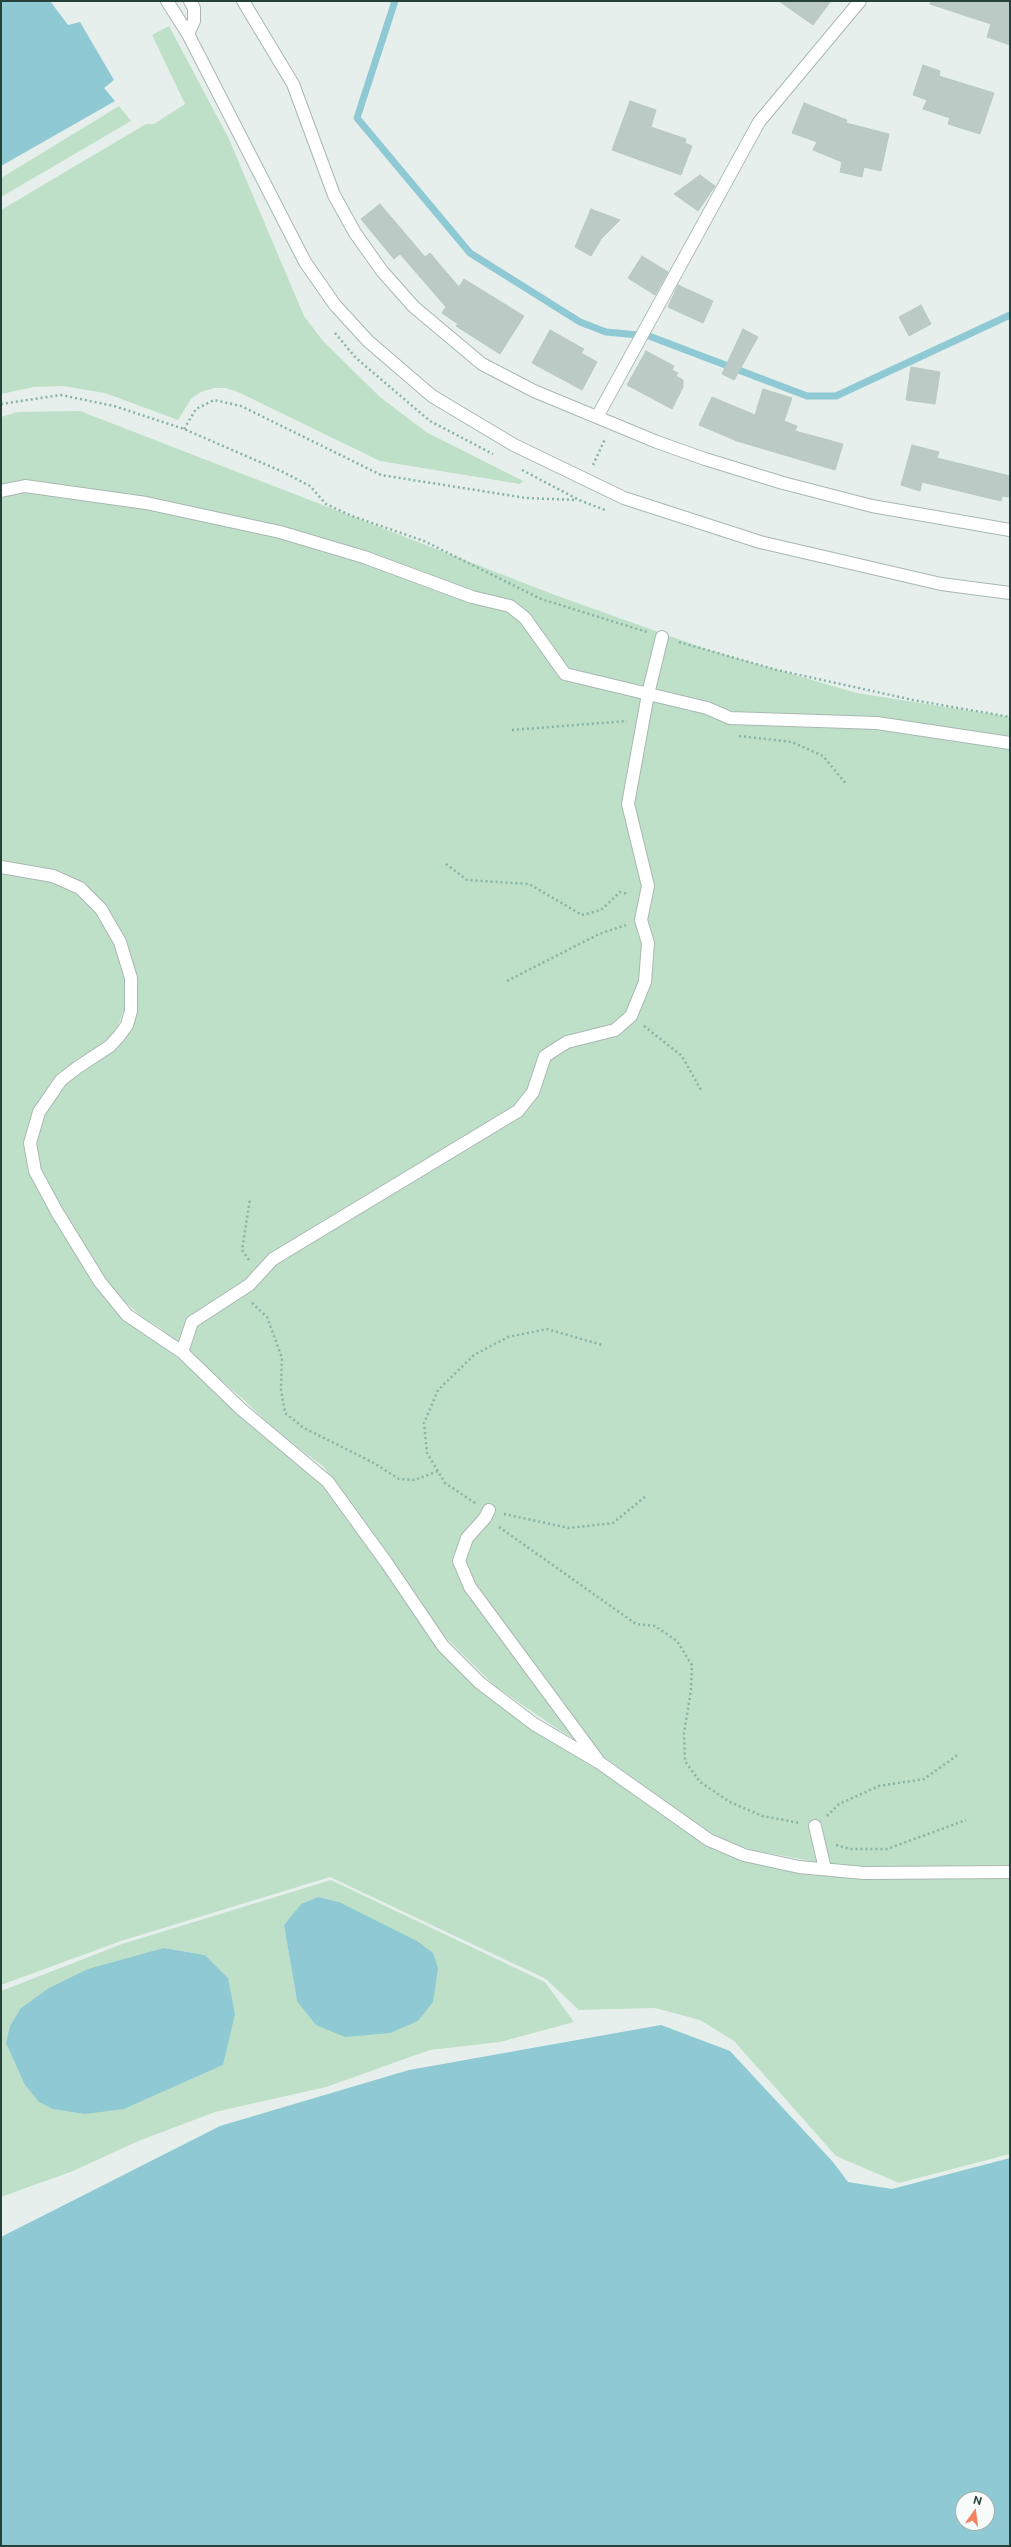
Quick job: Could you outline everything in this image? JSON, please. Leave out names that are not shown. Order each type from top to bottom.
[{"type":"street","points":[[167,1],[188,34],[305,262],[335,305],[368,341],[432,396],[514,445],[624,498],[760,542],[941,584],[1010,593]]},
{"type":"street","points":[[188,34],[194,21],[194,8],[190,1]]},
{"type":"street","points":[[243,1],[293,84],[334,196],[355,233],[382,272],[414,307],[482,364],[534,391],[611,424],[684,452],[783,483],[872,506],[1010,530]]},
{"type":"street","points":[[597,417],[759,122],[860,1]]},
{"type":"street","points":[[1,491],[25,486],[146,503],[280,532],[364,557],[472,597],[510,606],[525,618],[565,674],[707,708],[730,718],[877,723],[1010,743]]},
{"type":"street","points":[[182,1352],[192,1322],[245,1288],[273,1259],[518,1110],[533,1092],[545,1056],[567,1042],[615,1030],[631,1016],[645,982],[648,943],[641,920],[648,886],[628,804],[648,694],[662,637]]},
{"type":"street","points":[[1,867],[53,876],[80,888],[101,909],[120,942],[131,978],[131,1011],[127,1025],[110,1046],[78,1067],[50,1093],[39,1112],[30,1143],[35,1171],[57,1212],[100,1282],[128,1315],[182,1352],[241,1409],[328,1482],[386,1562],[443,1646],[474,1678],[534,1724],[600,1763],[709,1840],[744,1855],[799,1867],[864,1873],[1010,1872]]},
{"type":"street","points":[[487,1514],[468,1538],[459,1561],[470,1587],[600,1763]]},
{"type":"street","points":[[816,1826],[825,1869]]},
{"type":"path","points":[[1,404],[61,395],[114,406],[184,429],[283,472],[310,486],[326,504],[352,516],[424,541],[541,599],[662,637],[777,670],[913,700],[1010,717]]},
{"type":"path","points":[[184,429],[196,409],[214,400],[241,406],[381,475],[526,498],[594,500]]},
{"type":"path","points":[[587,480],[611,424]]},
{"type":"path","points":[[720,714],[722,722],[740,737],[792,742],[823,756],[847,785]]},
{"type":"path","points":[[512,730],[626,720],[642,732]]},
{"type":"path","points":[[446,864],[467,880],[529,884],[582,915],[601,910],[620,892],[646,898]]},
{"type":"path","points":[[507,981],[599,934],[641,920]]},
{"type":"path","points":[[631,1016],[682,1056],[702,1092]]},
{"type":"path","points":[[250,1199],[242,1250],[249,1261],[245,1288],[266,1317],[282,1358],[281,1390],[285,1413],[304,1428],[374,1463],[399,1479],[414,1480],[438,1471]]},
{"type":"path","points":[[602,1345],[547,1329],[508,1336],[474,1355],[438,1390],[424,1423],[427,1453],[445,1483],[636,1624],[656,1626],[677,1641],[692,1665],[691,1690],[684,1733],[686,1761],[700,1782],[730,1802],[762,1816],[816,1826],[839,1804],[879,1786],[924,1779],[959,1754]]},
{"type":"path","points":[[487,1514],[569,1528],[613,1523],[646,1496]]},
{"type":"path","points":[[819,1840],[850,1849],[887,1849],[966,1820]]},
{"type":"green space","points":[[169,26],[229,139],[304,316],[323,341],[380,397],[426,432],[523,481],[520,484],[380,461],[238,392],[226,388],[214,388],[201,392],[191,399],[178,420],[105,393],[63,386],[34,387],[1,394],[1,210],[146,124],[154,124],[185,104],[152,35]]},
{"type":"green space","points":[[119,106],[131,121],[1,197],[1,178]]},
{"type":"green space","points":[[80,411],[555,595],[709,650],[857,693],[1010,717],[1010,1865],[848,1868],[752,1850],[716,1838],[604,1757],[556,1728],[495,1686],[440,1632],[324,1467],[278,1433],[243,1399],[160,1328],[143,1318],[112,1290],[94,1264],[40,1171],[36,1150],[37,1132],[42,1115],[59,1090],[135,1016],[138,994],[134,973],[123,940],[107,906],[85,886],[55,870],[1,862],[1,417],[18,412]]},
{"type":"green space","points":[[1,872],[55,883],[72,890],[96,914],[113,941],[127,982],[125,1008],[114,1036],[38,1104],[25,1136],[27,1168],[47,1205],[101,1288],[220,1396],[322,1482],[354,1524],[434,1640],[465,1677],[506,1710],[556,1744],[600,1769],[725,1854],[773,1866],[873,1878],[1010,1878],[1010,2154],[899,2183],[836,2156],[734,2041],[700,2020],[655,2008],[579,2010],[546,1979],[330,1877],[121,1941],[1,1985]]},
{"type":"green space","points":[[331,1880],[545,1982],[574,2022],[500,2042],[430,2050],[326,2087],[215,2112],[136,2142],[73,2171],[1,2197],[1,1991],[122,1944]],"holes":[[[318,1897],[339,1902],[297,2001],[284,1925],[301,1904]],[[164,1948],[205,1955],[228,1978],[223,2065],[124,2109]]]},
{"type":"water","points":[[1,1],[50,1],[68,25],[80,22],[114,80],[104,88],[115,101],[1,166]]},
{"type":"water","points":[[318,1897],[339,1902],[417,1941],[433,1953],[438,1968],[433,2002],[418,2021],[390,2033],[345,2037],[316,2025],[297,2001],[284,1925],[301,1904]]},
{"type":"water","points":[[164,1948],[205,1955],[228,1978],[235,2014],[223,2065],[124,2109],[85,2114],[53,2109],[39,2102],[25,2085],[6,2043],[10,2026],[21,2008],[49,1988],[88,1969]]},
{"type":"water","points":[[661,2025],[730,2051],[833,2162],[848,2182],[892,2189],[1010,2158],[1010,2546],[1,2546],[1,2237],[220,2126],[409,2070]]},
{"type":"building","points":[[779,1],[831,1],[813,25]]},
{"type":"building","points":[[931,1],[1010,1],[1010,45],[987,37],[991,24],[930,4]]},
{"type":"building","points":[[923,65],[940,71],[939,76],[994,93],[980,134],[948,124],[950,118],[923,109],[927,100],[913,95]]},
{"type":"building","points":[[630,101],[656,110],[651,127],[686,139],[685,143],[692,146],[681,175],[612,150]]},
{"type":"building","points":[[804,103],[847,120],[846,123],[889,134],[881,171],[864,167],[862,177],[840,172],[842,162],[813,150],[817,142],[792,133]]},
{"type":"building","points":[[700,175],[715,186],[698,211],[674,194]]},
{"type":"building","points":[[380,204],[425,257],[430,253],[459,287],[464,279],[524,316],[500,354],[456,326],[458,324],[442,313],[446,307],[400,254],[394,259],[361,219]]},
{"type":"building","points":[[591,209],[620,220],[601,239],[591,256],[575,247]]},
{"type":"building","points":[[642,256],[668,272],[655,295],[628,278]]},
{"type":"building","points":[[678,285],[713,301],[703,323],[668,307]]},
{"type":"building","points":[[921,305],[931,324],[909,336],[899,317]]},
{"type":"building","points":[[743,329],[758,337],[734,380],[722,374]]},
{"type":"building","points":[[550,330],[584,349],[581,353],[597,362],[582,390],[532,363]]},
{"type":"building","points":[[646,351],[674,366],[672,370],[678,373],[676,376],[683,380],[683,387],[672,409],[627,385]]},
{"type":"building","points":[[911,367],[940,372],[935,404],[906,400]]},
{"type":"building","points":[[763,389],[792,398],[784,421],[797,426],[795,431],[843,444],[835,470],[737,441],[699,425],[712,397],[755,415]]},
{"type":"building","points":[[912,445],[939,452],[937,458],[1010,476],[1010,497],[1002,496],[1001,501],[922,482],[920,491],[901,485]]},
{"type":"waterway","points":[[395,1],[357,118],[470,253],[580,322],[606,332],[649,336],[807,396],[836,396],[1010,315]]}]
